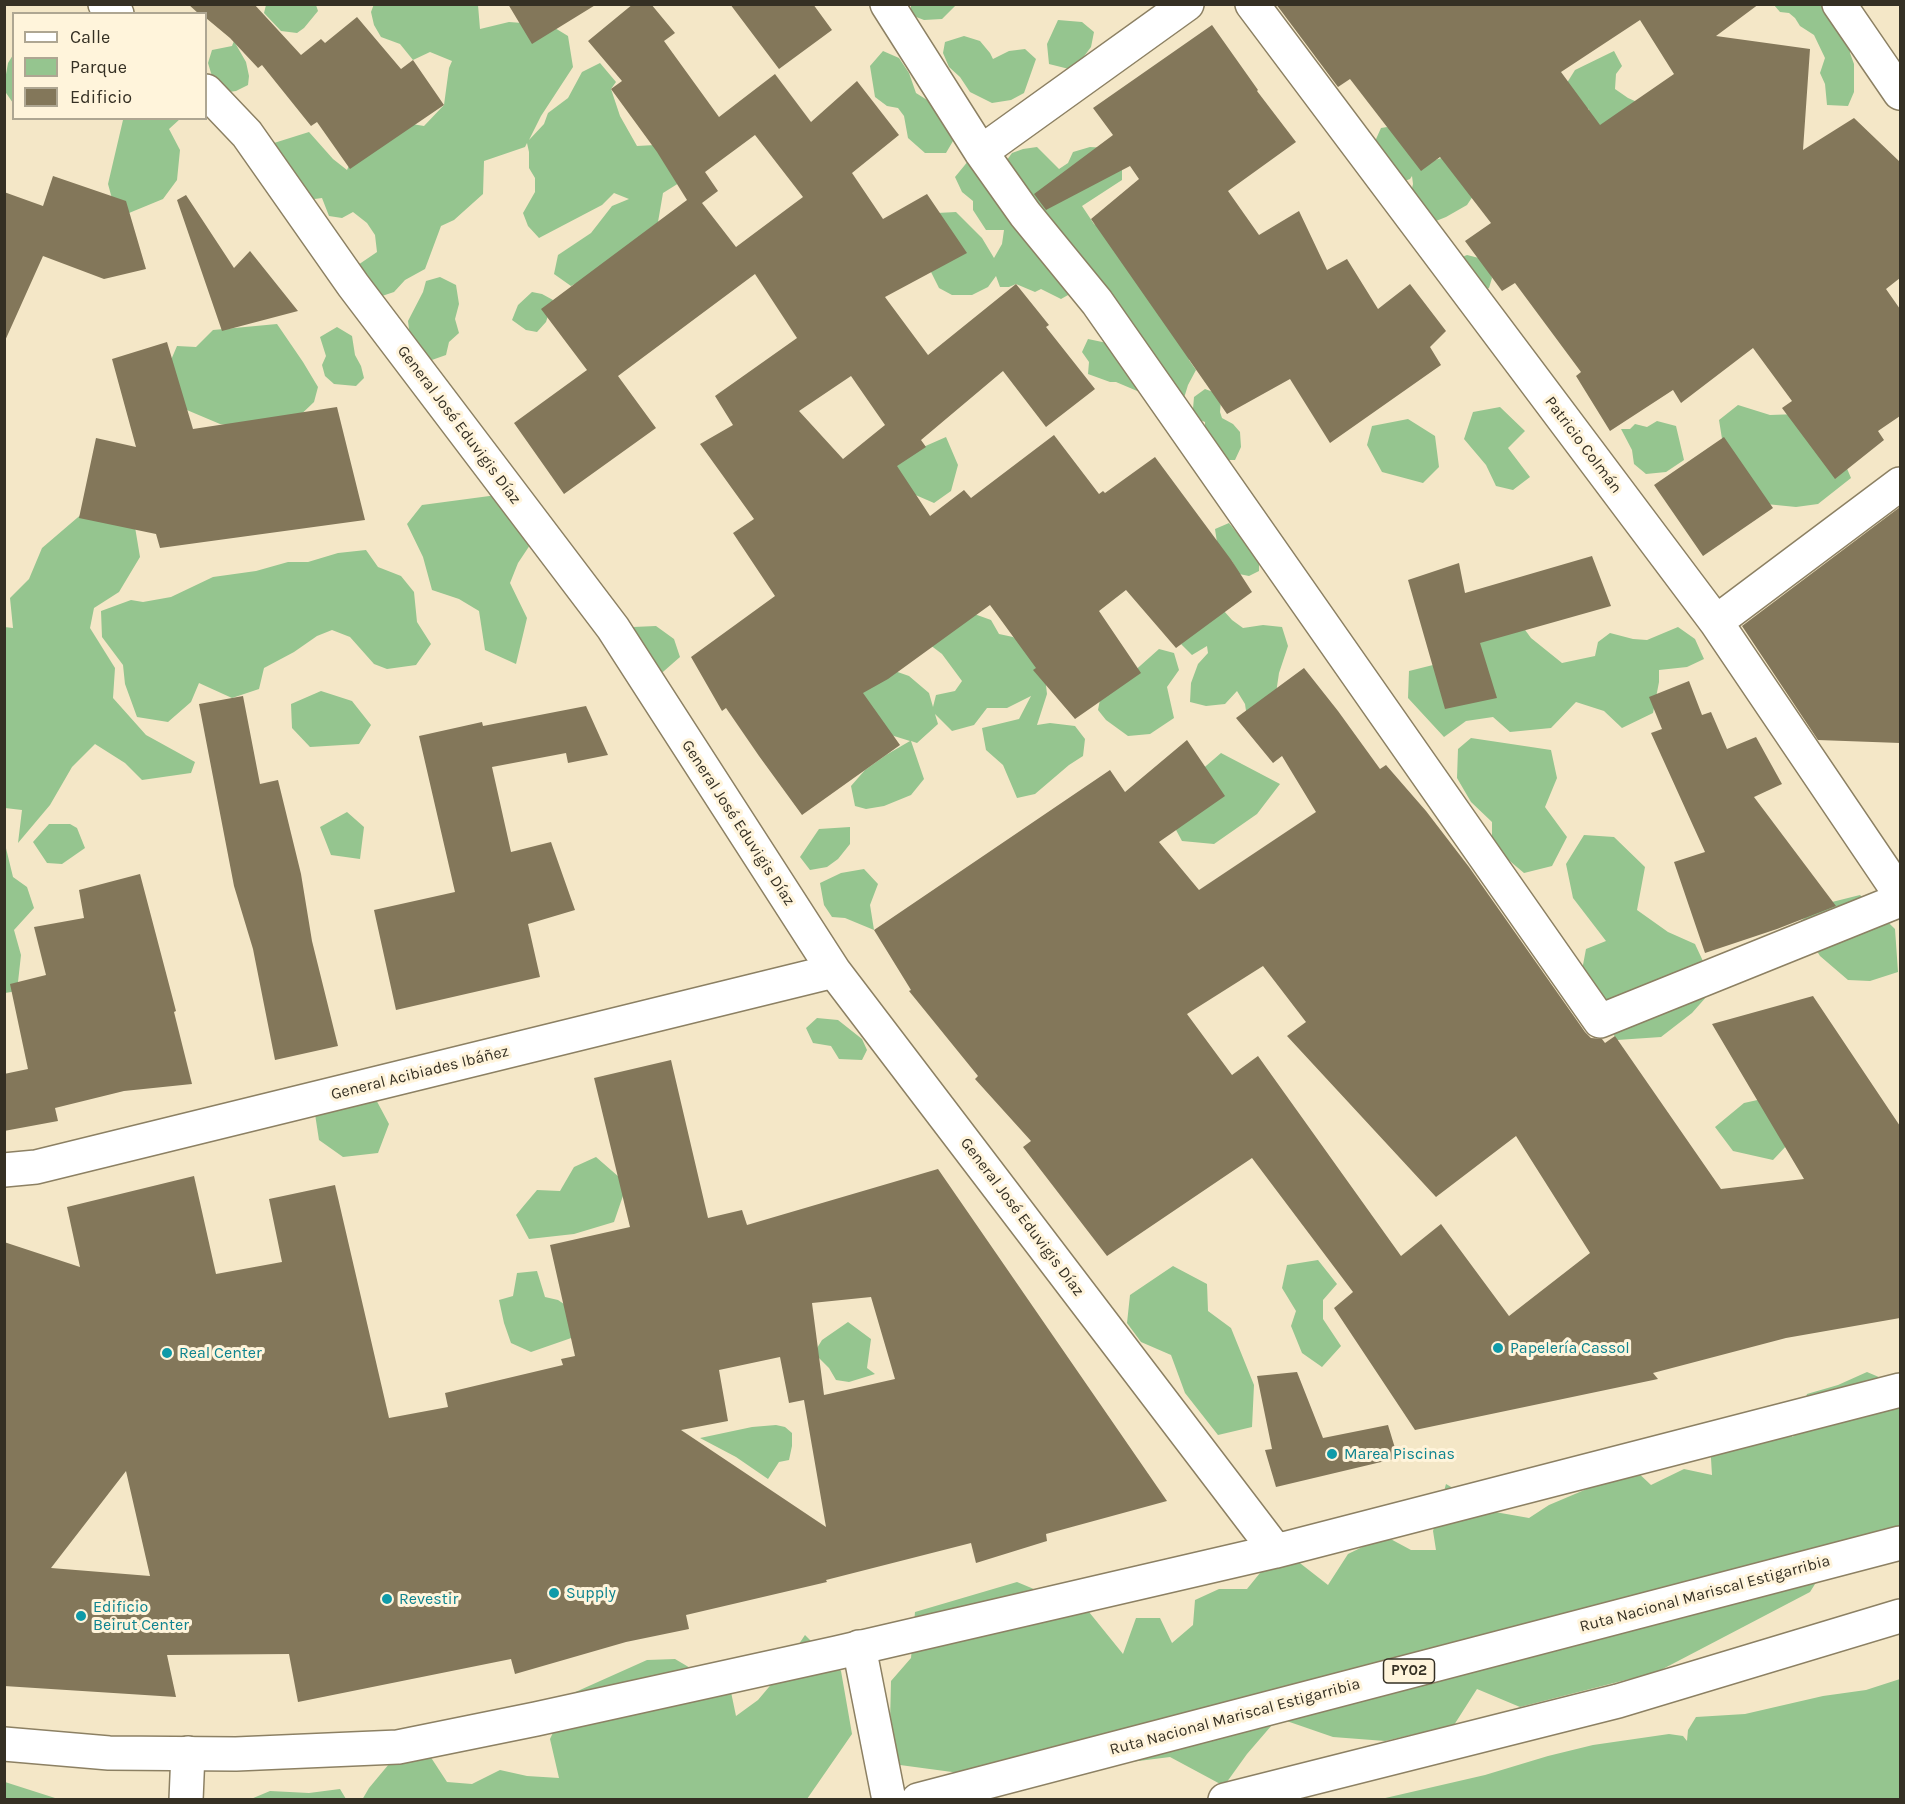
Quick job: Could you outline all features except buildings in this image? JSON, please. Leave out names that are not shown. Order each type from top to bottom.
[{"type":"main road","points":[[887,4],[981,152],[1025,214],[1102,309],[1600,1021],[1900,900]]},
{"type":"main road","points":[[981,152],[1187,4]]},
{"type":"main road","name":"Patricio Colmán","points":[[1252,4],[1716,622],[1900,894]]},
{"type":"main road","points":[[1839,4],[1900,93]]},
{"type":"main road","name":"General José Eduvigis Díaz","points":[[207,92],[247,134],[353,285],[613,628],[834,971],[1276,1551]]},
{"type":"main road","points":[[1716,622],[1900,484]]},
{"type":"main road","name":"General Acibiades Ibáñez","points":[[4,1170],[36,1167],[834,971]]},
{"type":"main road","points":[[4,1744],[109,1753],[236,1754],[398,1747],[559,1714],[860,1647],[1276,1551],[1900,1390]]},
{"type":"main road","name":"Ruta Nacional Mariscal Estigarribia","points":[[918,1800],[1900,1543]]},
{"type":"main road","points":[[1225,1800],[1618,1701],[1900,1616]]},
{"type":"main road","points":[[860,1647],[889,1800]]},
{"type":"main road","points":[[186,1800],[188,1753]]},
{"type":"green space","points":[[374,4],[478,5],[480,29],[509,22],[550,25],[568,36],[573,67],[541,116],[529,140],[544,124],[548,113],[568,98],[582,72],[600,63],[616,82],[611,89],[620,116],[637,146],[655,145],[687,178],[663,193],[658,222],[596,273],[571,286],[554,274],[558,255],[591,233],[612,206],[629,199],[614,193],[602,205],[539,238],[528,226],[523,213],[535,192],[535,178],[529,168],[527,143],[525,147],[484,161],[483,194],[454,220],[441,226],[425,269],[405,280],[394,292],[373,299],[355,267],[377,252],[375,235],[367,223],[353,212],[342,218],[329,216],[322,198],[300,201],[264,166],[274,143],[309,132],[333,159],[347,170],[357,148],[394,121],[424,126],[444,105],[452,61],[430,52],[413,60],[400,44],[381,37],[374,25],[371,12]]},
{"type":"green space","points":[[266,5],[316,5],[318,11],[297,33],[281,31],[264,13]]},
{"type":"green space","points":[[911,5],[956,5],[942,19],[924,20],[911,15]]},
{"type":"green space","points":[[1774,5],[1856,5],[1849,37],[1850,53],[1854,64],[1854,92],[1848,106],[1827,105],[1825,84],[1820,73],[1825,58],[1814,35],[1800,26],[1789,13],[1780,12]]},
{"type":"green space","points":[[1058,20],[1082,22],[1094,32],[1091,47],[1079,63],[1069,69],[1049,64],[1047,44]]},
{"type":"green space","points":[[964,36],[980,41],[993,59],[1009,51],[1025,49],[1036,59],[1024,93],[1011,100],[992,103],[970,92],[960,77],[949,67],[943,53],[945,42]]},
{"type":"green space","points":[[234,41],[246,62],[249,76],[248,85],[229,92],[214,83],[208,63],[212,50],[232,46]]},
{"type":"green space","points":[[883,51],[899,58],[909,73],[916,93],[951,115],[953,141],[946,153],[925,153],[908,138],[904,116],[898,108],[887,106],[875,97],[870,66]]},
{"type":"green space","points":[[1614,51],[1622,66],[1616,74],[1615,89],[1628,98],[1664,114],[1584,155],[1589,109],[1559,103],[1565,86],[1575,70]]},
{"type":"green space","points":[[12,57],[12,102],[4,90],[8,63]]},
{"type":"green space","points":[[123,120],[179,120],[169,129],[180,150],[177,180],[163,199],[129,213],[114,206],[108,184]]},
{"type":"green space","points":[[1387,127],[1429,150],[1435,160],[1451,155],[1473,196],[1467,205],[1431,223],[1407,210],[1413,184],[1412,176],[1402,182],[1372,148],[1381,128]]},
{"type":"green space","points":[[1037,147],[1059,169],[1068,163],[1073,152],[1090,147],[1107,148],[1122,161],[1122,180],[1082,206],[1094,224],[1107,232],[1153,297],[1152,306],[1165,308],[1187,338],[1189,360],[1196,370],[1184,398],[1165,400],[1149,396],[1116,382],[1088,374],[1089,362],[1082,352],[1088,339],[1107,343],[1077,290],[1061,299],[1041,289],[1035,292],[1016,284],[1000,287],[996,276],[988,287],[972,295],[952,295],[939,288],[931,272],[925,244],[937,213],[956,212],[982,238],[994,258],[1002,244],[1004,230],[986,230],[973,210],[973,201],[962,192],[955,177],[969,160],[996,175],[1012,153]]},
{"type":"green space","points":[[1467,255],[1479,258],[1488,268],[1492,278],[1489,288],[1475,296],[1457,259]]},
{"type":"green space","points":[[440,277],[456,285],[459,304],[455,319],[459,333],[449,342],[446,355],[429,361],[410,337],[408,321],[426,281]]},
{"type":"green space","points":[[532,292],[553,300],[546,322],[537,332],[526,330],[512,320],[518,305]]},
{"type":"green space","points":[[277,324],[318,387],[314,402],[290,425],[267,430],[220,424],[175,405],[168,367],[177,346],[196,347],[213,330]]},
{"type":"green space","points":[[337,327],[352,336],[355,355],[364,378],[356,386],[334,384],[325,376],[322,365],[326,356],[320,337]]},
{"type":"green space","points":[[1205,389],[1216,393],[1221,400],[1222,418],[1233,424],[1240,432],[1241,447],[1235,460],[1225,460],[1220,447],[1211,447],[1202,433],[1205,422],[1197,419],[1193,409],[1194,397]]},
{"type":"green space","points":[[1738,405],[1770,415],[1798,414],[1837,445],[1851,478],[1818,504],[1796,507],[1756,503],[1723,445],[1719,420]]},
{"type":"green space","points":[[1500,407],[1525,431],[1508,448],[1530,477],[1513,490],[1496,486],[1486,465],[1464,439],[1473,412]]},
{"type":"green space","points":[[1408,419],[1435,436],[1439,467],[1423,483],[1382,472],[1367,445],[1372,426]]},
{"type":"green space","points":[[1657,421],[1676,426],[1684,460],[1666,472],[1646,474],[1634,464],[1632,450],[1621,429],[1630,429],[1635,424],[1647,427]]},
{"type":"green space","points":[[946,437],[958,465],[951,491],[934,503],[904,490],[891,472],[896,459]]},
{"type":"green space","points":[[497,495],[534,539],[518,563],[510,583],[527,618],[516,664],[485,650],[479,611],[459,599],[432,590],[423,557],[407,524],[422,505]]},
{"type":"green space","points":[[91,506],[135,527],[140,557],[119,592],[94,608],[90,628],[115,668],[113,698],[146,735],[195,762],[191,773],[142,780],[125,763],[95,744],[72,767],[50,805],[18,843],[22,810],[5,808],[4,627],[13,628],[10,598],[29,579],[42,548]]},
{"type":"green space","points":[[1229,523],[1259,560],[1259,571],[1249,576],[1239,574],[1232,561],[1218,549],[1215,529]]},
{"type":"green space","points":[[366,550],[378,567],[401,576],[414,592],[417,622],[431,644],[416,665],[387,669],[374,664],[350,637],[332,630],[317,636],[294,652],[264,668],[259,689],[232,698],[199,683],[191,702],[168,722],[137,717],[125,684],[123,665],[102,637],[101,611],[131,600],[143,602],[171,597],[213,577],[256,571],[288,562],[308,562],[338,553]]},
{"type":"green space","points":[[1215,601],[1232,620],[1243,628],[1263,625],[1282,627],[1288,646],[1279,673],[1274,707],[1248,724],[1245,704],[1237,691],[1225,704],[1206,706],[1190,702],[1191,683],[1198,664],[1208,653],[1207,646],[1192,655],[1181,644]]},
{"type":"green space","points":[[966,611],[991,620],[999,634],[1013,637],[1026,647],[1045,677],[1047,694],[1037,725],[1050,723],[1075,726],[1085,739],[1083,756],[1035,794],[1017,798],[1003,765],[986,750],[982,728],[1019,719],[1031,696],[1007,708],[987,708],[974,725],[952,731],[935,714],[938,724],[917,743],[911,741],[924,779],[911,795],[884,806],[866,809],[855,806],[851,786],[865,770],[910,741],[881,732],[858,692],[889,669],[909,676],[929,693],[933,707],[936,695],[955,691],[962,681],[942,654],[921,638]]},
{"type":"green space","points":[[1517,619],[1531,638],[1562,663],[1595,656],[1598,642],[1610,633],[1647,640],[1678,627],[1695,639],[1704,659],[1687,667],[1659,670],[1653,713],[1622,728],[1604,711],[1576,702],[1551,728],[1510,732],[1493,717],[1466,721],[1444,737],[1408,698],[1409,671],[1437,664]]},
{"type":"green space","points":[[656,626],[674,639],[680,657],[656,678],[630,643],[633,627]]},
{"type":"green space","points":[[1159,649],[1174,653],[1179,670],[1167,687],[1174,718],[1150,734],[1128,736],[1106,720],[1098,710],[1102,689],[1131,674]]},
{"type":"green space","points":[[321,691],[352,701],[371,725],[359,744],[310,747],[292,728],[291,704]]},
{"type":"green space","points":[[1471,738],[1551,750],[1557,778],[1545,807],[1567,837],[1552,866],[1524,873],[1492,846],[1492,822],[1471,802],[1457,778],[1458,749]]},
{"type":"green space","points":[[1221,753],[1280,784],[1257,814],[1214,844],[1182,841],[1169,817],[1199,772]]},
{"type":"green space","points":[[347,812],[364,827],[360,859],[331,855],[320,827]]},
{"type":"green space","points":[[49,824],[70,824],[77,828],[85,848],[62,864],[47,863],[33,842]]},
{"type":"green space","points":[[850,827],[850,844],[838,859],[827,867],[810,870],[800,857],[819,829]]},
{"type":"green space","points":[[1584,835],[1614,837],[1645,867],[1637,910],[1668,932],[1695,944],[1715,987],[1692,1013],[1661,1037],[1617,1040],[1583,984],[1586,949],[1606,941],[1573,898],[1566,864]]},
{"type":"green space","points":[[4,840],[13,877],[27,887],[34,908],[14,930],[21,955],[17,991],[5,993]]},
{"type":"green space","points":[[864,869],[878,884],[870,905],[874,930],[845,918],[832,917],[824,905],[820,883],[841,873]]},
{"type":"green space","points":[[1860,895],[1895,929],[1898,972],[1870,981],[1848,980],[1820,956],[1799,922],[1824,904]]},
{"type":"green space","points":[[817,1018],[838,1020],[862,1039],[867,1050],[862,1060],[839,1059],[831,1046],[813,1043],[806,1028]]},
{"type":"green space","points":[[373,1094],[389,1124],[378,1153],[343,1157],[319,1140],[315,1114]]},
{"type":"green space","points":[[1771,1097],[1788,1144],[1773,1160],[1733,1151],[1715,1127],[1744,1103]]},
{"type":"green space","points":[[596,1157],[627,1184],[614,1222],[574,1234],[529,1239],[516,1215],[537,1190],[560,1191],[574,1167]]},
{"type":"green space","points":[[1318,1260],[1337,1284],[1323,1300],[1323,1319],[1341,1346],[1322,1367],[1302,1353],[1291,1326],[1296,1311],[1282,1288],[1287,1265]]},
{"type":"green space","points":[[1173,1266],[1207,1284],[1208,1311],[1231,1328],[1254,1385],[1252,1427],[1218,1435],[1185,1393],[1171,1355],[1141,1342],[1127,1323],[1130,1295]]},
{"type":"green space","points":[[537,1271],[545,1297],[558,1300],[576,1312],[577,1336],[531,1352],[511,1343],[499,1300],[513,1296],[517,1273]]},
{"type":"green space","points":[[848,1322],[871,1339],[867,1368],[875,1374],[849,1382],[836,1380],[829,1368],[814,1353],[822,1340]]},
{"type":"green space","points":[[1867,1372],[1900,1386],[1900,1528],[1841,1543],[1810,1592],[1657,1672],[1520,1707],[1477,1689],[1454,1725],[1385,1741],[1333,1737],[1278,1718],[1247,1754],[1224,1786],[1170,1757],[1099,1766],[967,1774],[900,1765],[890,1723],[891,1681],[911,1658],[915,1612],[1017,1582],[1089,1612],[1123,1654],[1136,1618],[1160,1618],[1172,1643],[1193,1625],[1195,1600],[1219,1589],[1247,1589],[1264,1568],[1296,1560],[1328,1585],[1348,1554],[1385,1536],[1411,1550],[1436,1550],[1433,1531],[1446,1484],[1495,1512],[1529,1518],[1549,1505],[1634,1469],[1651,1485],[1684,1469],[1712,1475],[1709,1426],[1753,1410],[1793,1437],[1807,1394],[1838,1385]]},
{"type":"green space","points":[[776,1425],[785,1427],[792,1433],[792,1446],[789,1460],[779,1462],[768,1479],[736,1457],[700,1438],[752,1427]]},
{"type":"green space","points":[[805,1635],[841,1671],[852,1734],[807,1799],[362,1800],[394,1758],[430,1756],[447,1782],[472,1784],[500,1770],[527,1776],[559,1778],[550,1739],[571,1694],[647,1660],[675,1659],[731,1692],[736,1716],[758,1700],[774,1681]]},
{"type":"green space","points":[[1900,1679],[1900,1799],[1381,1799],[1485,1775],[1593,1745],[1669,1734],[1683,1736],[1687,1741],[1688,1730],[1696,1717],[1745,1714],[1823,1696],[1866,1690]]},
{"type":"green space","points":[[5,1782],[55,1798],[5,1799]]},
{"type":"green space","points":[[340,1789],[346,1799],[251,1799],[270,1791],[309,1793]]},
{"type":"place","name":"Papelería Cassol","points":[[1498,1348]]},
{"type":"place","name":"Real Center","points":[[167,1353]]},
{"type":"place","name":"Marea Piscinas","points":[[1332,1454]]},
{"type":"place","name":"Supply","points":[[554,1593]]},
{"type":"place","name":"Revestir","points":[[387,1599]]},
{"type":"place","name":"Edificio Beirut Center","points":[[81,1616]]}]
